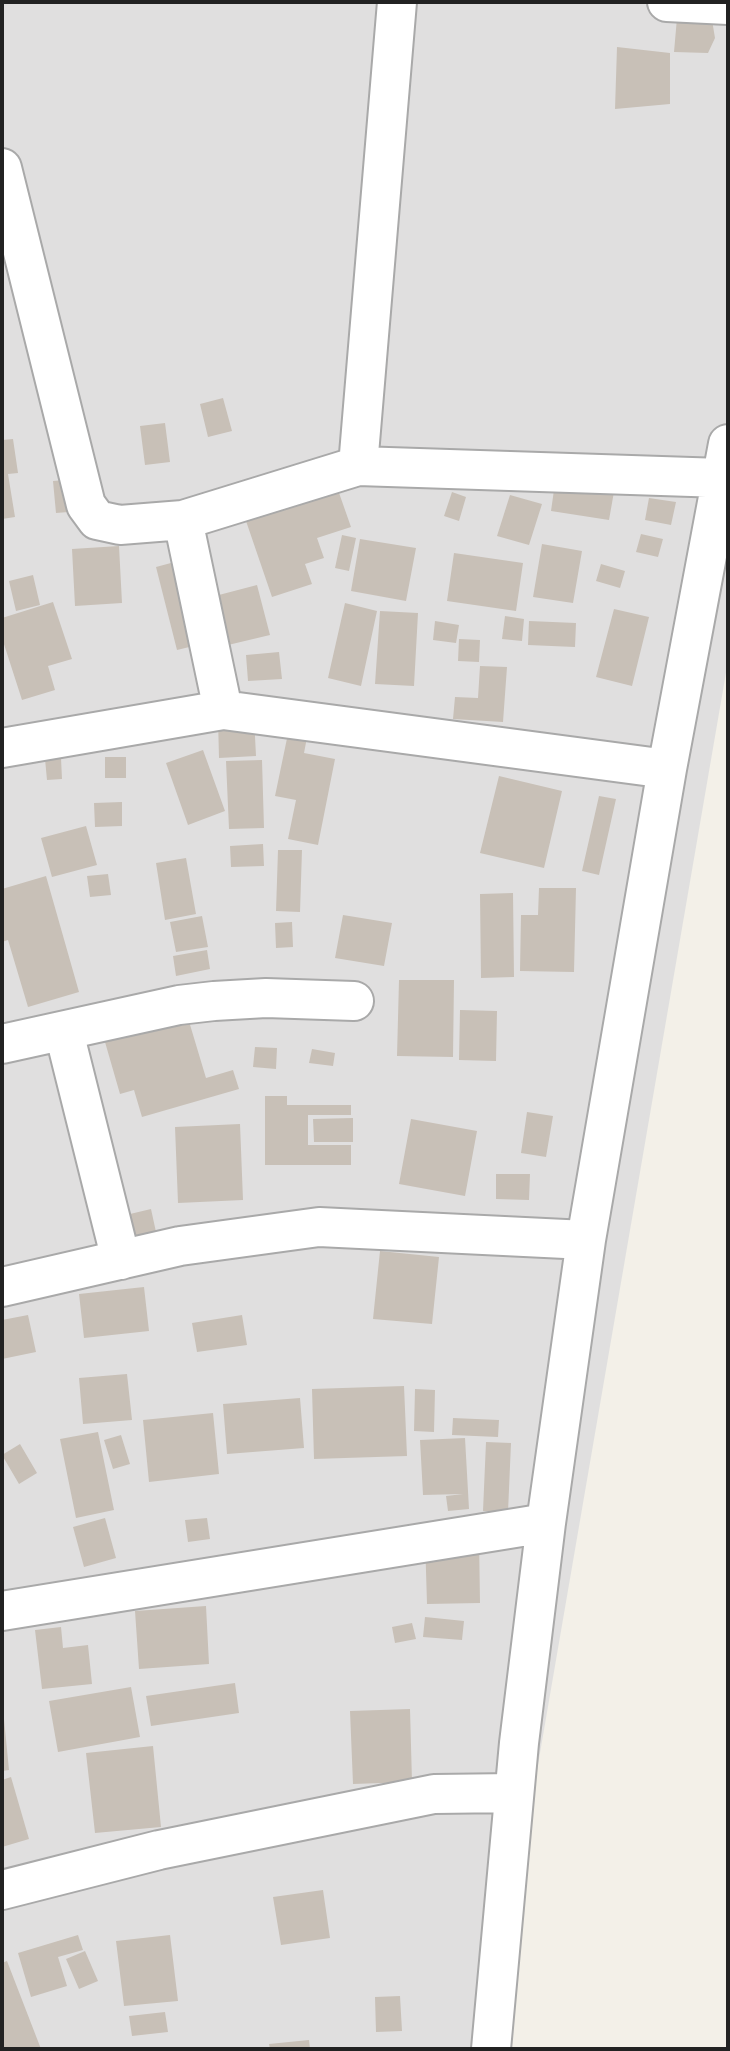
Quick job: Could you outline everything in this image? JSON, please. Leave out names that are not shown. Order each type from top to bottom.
[{"type":"street","points":[[358,466],[397,2]]},
{"type":"street","points":[[667,2],[728,5]]},
{"type":"street","points":[[2,168],[86,505],[97,520],[120,525],[183,520],[358,466],[725,461],[667,769],[586,1240],[546,1523],[514,1793],[491,2049]]},
{"type":"street","points":[[183,520],[223,710]]},
{"type":"street","points":[[2,748],[223,710],[667,769]]},
{"type":"street","points":[[2,1044],[179,1005],[266,998],[354,1001]]},
{"type":"street","points":[[64,1032],[121,1260]]},
{"type":"street","points":[[2,1287],[180,1246],[319,1227],[586,1240]]},
{"type":"street","points":[[2,1611],[546,1523]]},
{"type":"street","points":[[2,1890],[159,1850],[434,1794],[514,1793]]},
{"type":"shaded area","points":[[2,2],[728,2],[728,661],[489,2049],[2,2049]]},
{"type":"building","points":[[677,18],[712,20],[715,38],[708,53],[674,52]]},
{"type":"building","points":[[617,47],[670,53],[670,104],[615,109]]},
{"type":"building","points":[[223,398],[232,431],[208,437],[200,404]]},
{"type":"building","points":[[165,423],[170,462],[145,465],[140,426]]},
{"type":"building","points":[[13,439],[18,473],[8,474],[15,517],[2,519],[2,440]]},
{"type":"building","points":[[556,476],[615,486],[609,520],[551,511]]},
{"type":"building","points":[[78,479],[81,511],[56,513],[53,481]]},
{"type":"building","points":[[338,490],[351,527],[317,538],[324,558],[305,564],[312,584],[272,597],[246,521]]},
{"type":"building","points":[[452,492],[466,497],[459,521],[444,516]]},
{"type":"building","points":[[510,495],[542,504],[529,545],[497,536]]},
{"type":"building","points":[[649,498],[676,502],[671,525],[645,520]]},
{"type":"building","points":[[641,534],[663,539],[658,557],[636,552]]},
{"type":"building","points":[[342,535],[356,538],[349,571],[335,568]]},
{"type":"building","points":[[360,539],[416,548],[406,601],[351,591]]},
{"type":"building","points":[[542,544],[582,551],[573,603],[533,597]]},
{"type":"building","points":[[119,546],[122,603],[75,606],[72,549]]},
{"type":"building","points":[[454,553],[523,563],[516,611],[447,601]]},
{"type":"building","points":[[197,556],[218,640],[177,650],[156,567]]},
{"type":"building","points":[[601,564],[625,571],[620,588],[596,581]]},
{"type":"building","points":[[33,575],[40,605],[16,611],[9,581]]},
{"type":"building","points":[[257,585],[270,635],[228,645],[215,596]]},
{"type":"building","points":[[53,602],[72,659],[48,666],[55,690],[22,700],[2,638],[2,618]]},
{"type":"building","points":[[345,603],[377,611],[361,686],[328,678]]},
{"type":"building","points":[[614,609],[649,617],[632,686],[596,677]]},
{"type":"building","points":[[380,611],[418,613],[414,686],[375,684]]},
{"type":"building","points":[[505,616],[524,619],[522,641],[502,639]]},
{"type":"building","points":[[435,621],[459,625],[456,643],[433,640]]},
{"type":"building","points":[[529,621],[576,623],[575,647],[528,645]]},
{"type":"building","points":[[459,639],[480,640],[479,662],[458,661]]},
{"type":"building","points":[[279,652],[282,679],[248,681],[246,655]]},
{"type":"building","points":[[480,666],[507,667],[503,722],[453,719],[455,697],[478,698]]},
{"type":"building","points":[[254,717],[256,756],[219,758],[218,719]]},
{"type":"building","points":[[290,724],[309,727],[304,753],[335,759],[318,845],[288,839],[296,800],[275,796]]},
{"type":"building","points":[[203,750],[225,811],[188,825],[166,763]]},
{"type":"building","points":[[105,757],[126,757],[126,778],[105,778]]},
{"type":"building","points":[[61,758],[62,779],[47,780],[45,759]]},
{"type":"building","points":[[262,760],[264,828],[229,829],[226,761]]},
{"type":"building","points":[[499,776],[562,791],[544,868],[480,853]]},
{"type":"building","points":[[599,796],[616,799],[599,875],[582,871]]},
{"type":"building","points":[[122,802],[122,826],[95,827],[94,803]]},
{"type":"building","points":[[86,826],[97,865],[52,877],[41,838]]},
{"type":"building","points":[[263,844],[264,866],[231,867],[230,846]]},
{"type":"building","points":[[278,850],[302,850],[300,912],[276,911]]},
{"type":"building","points":[[186,858],[196,914],[165,920],[156,863]]},
{"type":"building","points":[[108,874],[111,895],[90,897],[87,876]]},
{"type":"building","points":[[46,876],[79,992],[28,1007],[8,940],[2,942],[2,889]]},
{"type":"building","points":[[539,888],[576,888],[574,972],[520,971],[521,915],[538,915]]},
{"type":"building","points":[[513,893],[514,977],[481,978],[480,894]]},
{"type":"building","points":[[343,915],[392,923],[384,966],[335,958]]},
{"type":"building","points":[[202,916],[208,947],[176,952],[170,922]]},
{"type":"building","points":[[292,922],[293,947],[276,948],[275,923]]},
{"type":"building","points":[[207,950],[210,969],[176,976],[173,956]]},
{"type":"building","points":[[399,980],[454,980],[453,1057],[397,1056]]},
{"type":"building","points":[[460,1010],[497,1011],[496,1061],[459,1060]]},
{"type":"building","points":[[188,1018],[206,1078],[233,1070],[239,1089],[142,1117],[134,1090],[120,1094],[105,1042]]},
{"type":"building","points":[[255,1047],[277,1048],[276,1069],[253,1067]]},
{"type":"building","points":[[312,1049],[335,1053],[333,1066],[309,1063]]},
{"type":"building","points":[[265,1096],[287,1096],[287,1105],[351,1105],[351,1115],[308,1115],[308,1145],[351,1145],[351,1165],[265,1165]]},
{"type":"building","points":[[527,1112],[553,1116],[546,1157],[521,1153]]},
{"type":"building","points":[[353,1118],[353,1142],[314,1142],[313,1119]]},
{"type":"building","points":[[411,1119],[477,1131],[465,1196],[399,1184]]},
{"type":"building","points":[[240,1124],[243,1200],[178,1203],[175,1127]]},
{"type":"building","points":[[496,1174],[530,1174],[529,1200],[496,1199]]},
{"type":"building","points":[[151,1209],[156,1232],[135,1236],[130,1214]]},
{"type":"building","points":[[380,1251],[439,1257],[432,1324],[373,1319]]},
{"type":"building","points":[[144,1287],[149,1331],[84,1338],[79,1294]]},
{"type":"building","points":[[28,1315],[36,1352],[2,1359],[2,1320]]},
{"type":"building","points":[[242,1315],[247,1345],[197,1352],[192,1323]]},
{"type":"building","points":[[127,1374],[132,1420],[83,1424],[79,1378]]},
{"type":"building","points":[[404,1386],[407,1456],[314,1459],[312,1389]]},
{"type":"building","points":[[415,1389],[435,1390],[434,1432],[414,1431]]},
{"type":"building","points":[[300,1398],[304,1448],[227,1454],[223,1404]]},
{"type":"building","points":[[213,1413],[219,1474],[149,1482],[143,1420]]},
{"type":"building","points":[[453,1418],[499,1420],[498,1437],[452,1435]]},
{"type":"building","points":[[98,1432],[114,1510],[76,1518],[60,1439]]},
{"type":"building","points":[[121,1435],[130,1464],[113,1469],[104,1440]]},
{"type":"building","points":[[465,1438],[469,1509],[448,1511],[446,1496],[463,1494],[423,1495],[420,1440]]},
{"type":"building","points":[[486,1442],[511,1443],[508,1512],[483,1511]]},
{"type":"building","points":[[20,1444],[37,1473],[19,1484],[2,1455]]},
{"type":"building","points":[[105,1518],[116,1558],[84,1567],[73,1527]]},
{"type":"building","points":[[207,1518],[210,1539],[188,1542],[185,1520]]},
{"type":"building","points":[[479,1537],[480,1603],[427,1604],[425,1538]]},
{"type":"building","points":[[206,1606],[209,1664],[139,1669],[135,1611]]},
{"type":"building","points":[[425,1617],[464,1621],[462,1640],[423,1637]]},
{"type":"building","points":[[412,1623],[416,1639],[395,1643],[392,1627]]},
{"type":"building","points":[[61,1627],[63,1648],[88,1645],[92,1684],[42,1689],[35,1630]]},
{"type":"building","points":[[235,1683],[239,1713],[151,1726],[146,1696]]},
{"type":"building","points":[[131,1687],[140,1737],[58,1752],[49,1701]]},
{"type":"building","points":[[410,1709],[412,1782],[353,1784],[350,1711]]},
{"type":"building","points":[[4,1719],[9,1770],[2,1771],[2,1720]]},
{"type":"building","points":[[153,1746],[161,1827],[95,1833],[86,1753]]},
{"type":"building","points":[[11,1777],[29,1839],[2,1847],[2,1780]]},
{"type":"building","points":[[323,1890],[330,1938],[281,1945],[273,1897]]},
{"type":"building","points":[[78,1935],[83,1950],[58,1957],[67,1986],[31,1997],[18,1953]]},
{"type":"building","points":[[170,1935],[178,2001],[124,2006],[116,1941]]},
{"type":"building","points":[[85,1951],[98,1981],[79,1989],[66,1959]]},
{"type":"building","points":[[7,1961],[41,2049],[2,2049],[2,1963]]},
{"type":"building","points":[[400,1996],[402,2031],[376,2032],[375,1997]]},
{"type":"building","points":[[165,2012],[168,2032],[132,2036],[129,2016]]},
{"type":"building","points":[[309,2040],[310,2049],[270,2049],[269,2044]]}]
